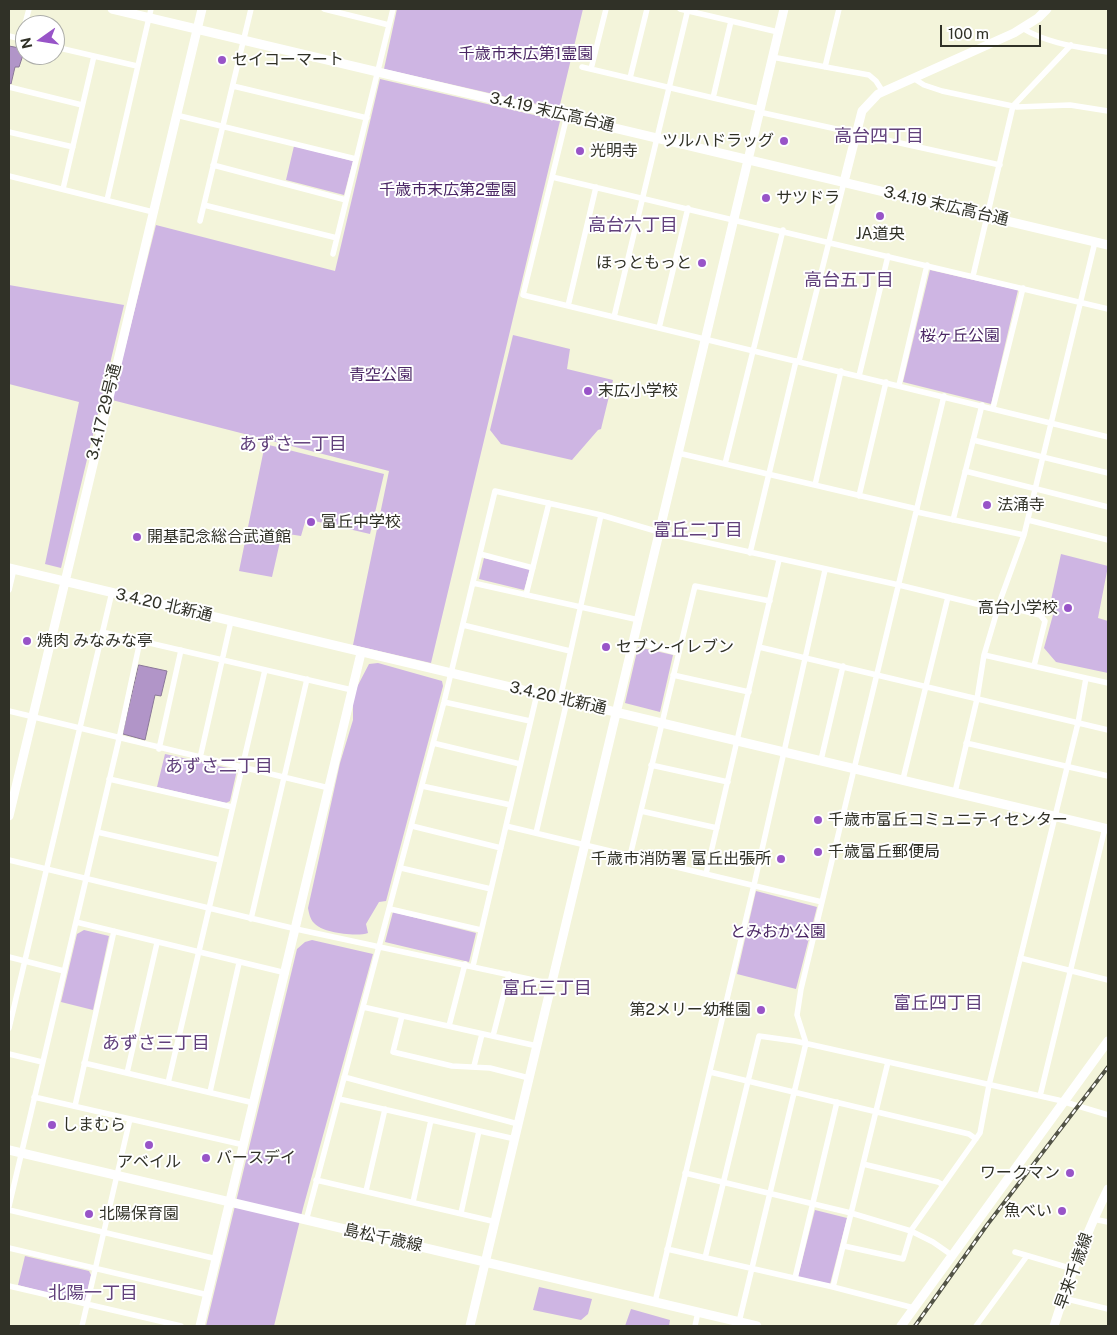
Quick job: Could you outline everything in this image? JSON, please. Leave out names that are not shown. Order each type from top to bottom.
[{"type":"street","name":"3.4.19 末広高台通","points":[[112,9],[150,13],[197,29],[1108,245]]},
{"type":"street","name":"3.4.17 29号通","points":[[9,816],[63,581],[202,9]]},
{"type":"street","points":[[200,221],[251,9]]},
{"type":"street","points":[[324,9],[389,25]]},
{"type":"street","points":[[333,254],[393,9]]},
{"type":"street","points":[[592,69],[606,9]]},
{"type":"street","points":[[630,78],[646,9]]},
{"type":"street","points":[[680,9],[778,32]]},
{"type":"street","points":[[470,1326],[618,712],[638,620],[784,9]]},
{"type":"street","points":[[825,67],[839,9]]},
{"type":"street","points":[[750,553],[797,361],[862,112],[883,92],[1022,28],[1047,9]]},
{"type":"street","points":[[614,317],[688,10]]},
{"type":"street","points":[[106,200],[150,13]]},
{"type":"street","points":[[713,98],[731,21]]},
{"type":"street","points":[[1022,28],[1035,36],[1108,52]]},
{"type":"street","points":[[973,276],[1013,106],[1071,45]]},
{"type":"street","points":[[65,49],[138,66]]},
{"type":"street","points":[[63,189],[94,56]]},
{"type":"street","points":[[772,57],[869,75],[883,92]]},
{"type":"street","points":[[582,67],[855,134],[1000,165]]},
{"type":"street","points":[[913,78],[924,85],[942,91],[1013,106],[1070,106],[1108,111]]},
{"type":"street","points":[[233,86],[366,118]]},
{"type":"street","points":[[9,87],[82,104]]},
{"type":"street","points":[[176,115],[356,159]]},
{"type":"street","points":[[567,116],[523,295],[1052,422],[1107,437],[1108,430]]},
{"type":"street","points":[[9,132],[72,147]]},
{"type":"street","points":[[214,165],[346,200]]},
{"type":"street","points":[[9,176],[153,212]]},
{"type":"street","points":[[552,177],[1108,308]]},
{"type":"street","points":[[568,306],[596,187]]},
{"type":"street","points":[[204,205],[337,238]]},
{"type":"street","points":[[660,328],[688,208]]},
{"type":"street","points":[[725,464],[782,230]]},
{"type":"street","points":[[955,792],[977,699],[984,655],[998,607],[1024,536],[1095,242]]},
{"type":"street","points":[[859,376],[888,256]]},
{"type":"street","points":[[899,385],[927,265]]},
{"type":"street","points":[[993,408],[1023,288]]},
{"type":"street","points":[[814,485],[841,371]]},
{"type":"street","points":[[859,496],[886,382]]},
{"type":"street","points":[[742,1324],[752,1268],[806,1043],[797,1016],[801,988],[944,396]]},
{"type":"street","points":[[953,520],[982,405]]},
{"type":"street","points":[[973,440],[1108,473]]},
{"type":"street","points":[[678,453],[1024,536]]},
{"type":"street","points":[[965,471],[1108,507]]},
{"type":"street","points":[[306,1221],[412,826],[495,491],[601,515],[659,532],[779,560],[1040,615],[1045,621],[1034,666]]},
{"type":"street","points":[[526,595],[549,503]]},
{"type":"street","points":[[536,832],[563,700],[570,650],[601,515]]},
{"type":"street","points":[[1028,520],[1108,540]]},
{"type":"street","points":[[480,554],[533,568]]},
{"type":"street","points":[[706,874],[779,560]]},
{"type":"street","points":[[9,590],[11,568]]},
{"type":"street","name":"3.4.20 北新通","points":[[11,568],[361,653],[618,712],[1106,829]]},
{"type":"street","points":[[655,1302],[785,753],[826,570]]},
{"type":"street","points":[[473,583],[638,620]]},
{"type":"street","points":[[630,856],[695,586],[770,602]]},
{"type":"street","points":[[9,1028],[112,592]]},
{"type":"street","points":[[903,780],[948,596]]},
{"type":"street","points":[[200,758],[231,621]]},
{"type":"street","points":[[463,625],[570,650]]},
{"type":"street","points":[[102,632],[352,690]]},
{"type":"street","points":[[140,641],[119,739],[9,1208],[217,1259]]},
{"type":"street","points":[[634,642],[678,653]]},
{"type":"street","points":[[759,647],[1108,730]]},
{"type":"street","points":[[159,748],[182,650]]},
{"type":"street","points":[[200,1326],[231,1203],[361,653]]},
{"type":"street","points":[[984,655],[1108,683]]},
{"type":"street","points":[[821,760],[843,666]]},
{"type":"street","points":[[168,1083],[265,670]]},
{"type":"street","points":[[673,675],[749,692]]},
{"type":"street","points":[[844,1246],[903,1259],[912,1231],[980,1133],[989,1085],[1068,766],[1086,678]]},
{"type":"street","points":[[251,919],[308,679]]},
{"type":"street","points":[[473,966],[538,694]]},
{"type":"street","points":[[444,702],[530,722]]},
{"type":"street","points":[[9,711],[283,779],[329,788]]},
{"type":"street","points":[[433,743],[520,764]]},
{"type":"street","points":[[966,743],[1108,776]]},
{"type":"street","points":[[651,765],[728,782]]},
{"type":"street","points":[[109,779],[232,807]]},
{"type":"street","points":[[422,786],[511,805]]},
{"type":"street","points":[[641,811],[717,828]]},
{"type":"street","points":[[412,826],[501,848]]},
{"type":"street","points":[[506,826],[822,902]]},
{"type":"street","points":[[1040,1096],[1106,829]]},
{"type":"street","points":[[97,832],[220,860]]},
{"type":"street","points":[[9,860],[296,930],[465,964],[552,984]]},
{"type":"street","points":[[401,868],[491,889]]},
{"type":"street","points":[[390,909],[481,930]]},
{"type":"street","points":[[76,922],[286,973]]},
{"type":"street","points":[[75,1106],[114,931]]},
{"type":"street","points":[[128,1073],[157,943]]},
{"type":"street","points":[[9,957],[64,971]]},
{"type":"street","points":[[1020,958],[1108,980]]},
{"type":"street","points":[[210,1092],[239,963]]},
{"type":"street","points":[[449,1026],[465,964]]},
{"type":"street","points":[[493,1036],[510,974]]},
{"type":"street","points":[[363,1007],[537,1046]]},
{"type":"street","points":[[402,1016],[393,1052],[452,1066],[474,1066],[529,1078]]},
{"type":"street","points":[[474,1066],[482,1034]]},
{"type":"street","points":[[706,1258],[759,1036],[806,1043],[1040,1096],[1108,1115]]},
{"type":"street","points":[[901,1326],[1108,1041]]},
{"type":"street","points":[[9,1054],[42,1062]]},
{"type":"street","points":[[833,1287],[888,1062]]},
{"type":"street","points":[[84,1063],[254,1103]]},
{"type":"street","points":[[710,1072],[969,1134],[976,1138]]},
{"type":"street","points":[[344,1078],[518,1124]]},
{"type":"street","points":[[34,1097],[244,1145]]},
{"type":"street","points":[[339,1099],[514,1139]]},
{"type":"street","points":[[795,1278],[837,1102]]},
{"type":"street","points":[[366,1192],[385,1109]]},
{"type":"street","points":[[82,1326],[130,1119]]},
{"type":"street","points":[[412,1202],[432,1120]]},
{"type":"street","points":[[461,1213],[479,1131]]},
{"type":"street","name":"島松千歳線","points":[[9,1150],[757,1326]]},
{"type":"street","points":[[863,1164],[938,1182],[943,1185]]},
{"type":"street","points":[[685,1174],[852,1213],[912,1231],[933,1242],[953,1256]]},
{"type":"street","points":[[316,1180],[496,1222]]},
{"type":"street","name":"早来千歳線","points":[[1054,1326],[1073,1269],[1093,1219],[1108,1189]]},
{"type":"street","points":[[1093,1219],[1108,1222]]},
{"type":"street","points":[[9,1248],[208,1295]]},
{"type":"street","points":[[667,1249],[833,1287],[914,1308]]},
{"type":"street","points":[[1015,1252],[1073,1269]]},
{"type":"street","points":[[976,1326],[1027,1256]]},
{"type":"street","points":[[9,1286],[157,1324],[181,1326]]},
{"type":"street","points":[[1063,1298],[1108,1309]]},
{"type":"street","points":[[695,1326],[698,1312]]},
{"type":"green space","name":"千歳市末広第1霊園","points":[[397,9],[583,9],[559,109],[384,69]]},
{"type":"green space","name":"青空公園","points":[[380,79],[560,121],[431,663],[353,645],[389,471],[112,400],[156,225],[335,271]]},
{"type":"green space","points":[[294,146],[353,161],[344,195],[286,180]]},
{"type":"green space","name":"桜ヶ丘公園","points":[[930,270],[1018,290],[991,404],[903,382]]},
{"type":"green space","points":[[9,285],[124,305],[61,568],[45,564],[79,402],[9,384]]},
{"type":"green space","points":[[513,335],[570,349],[567,369],[613,380],[601,429],[598,430],[572,460],[501,444],[490,430]]},
{"type":"green space","points":[[265,444],[384,474],[370,534],[306,519],[301,536],[282,533],[272,577],[239,571]]},
{"type":"green space","name":"高台小学校","points":[[1061,554],[1108,566],[1098,618],[1108,621],[1108,673],[1056,662],[1044,648],[1054,611],[1049,609]]},
{"type":"green space","points":[[484,558],[530,569],[524,590],[479,579]]},
{"type":"green space","points":[[638,647],[673,655],[660,712],[625,703]]},
{"type":"green space","points":[[378,663],[442,681],[443,686],[386,901],[379,902],[366,924],[368,933],[356,935],[332,932],[314,923],[308,908],[340,763],[353,720],[353,701],[357,687],[369,664]]},
{"type":"green space","points":[[165,754],[237,770],[230,801],[226,803],[157,787]]},
{"type":"green space","name":"とみおか公園","points":[[756,891],[817,907],[796,989],[737,974]]},
{"type":"green space","points":[[393,912],[476,933],[469,962],[385,942]]},
{"type":"green space","points":[[84,930],[109,936],[93,1010],[61,1002],[77,934]]},
{"type":"green space","points":[[312,940],[373,954],[303,1208],[274,1326],[206,1326],[297,949],[305,942]]},
{"type":"green space","points":[[815,1210],[847,1218],[830,1284],[798,1277]]},
{"type":"green space","points":[[25,1256],[89,1271],[91,1275],[85,1300],[82,1302],[18,1285]]},
{"type":"green space","points":[[539,1287],[592,1299],[588,1314],[581,1320],[533,1310]]},
{"type":"green space","points":[[631,1309],[670,1320],[669,1326],[625,1326]]},
{"type":"shaded area","points":[[9,46],[15,47],[15,65],[20,65],[19,67],[15,67],[11,84],[9,83]]},
{"type":"shaded area","points":[[139,665],[167,671],[161,696],[155,695],[145,740],[123,734]]},
{"type":"railway","points":[[915,1326],[987,1225],[1108,1067]]},
{"type":"place","name":"セイコーマート","points":[[222,60]]},
{"type":"place","name":"ツルハドラッグ","points":[[784,141]]},
{"type":"place","name":"光明寺","points":[[580,151]]},
{"type":"place","name":"サツドラ","points":[[766,198]]},
{"type":"place","name":"JA道央","points":[[880,216]]},
{"type":"place","name":"ほっともっと","points":[[702,263]]},
{"type":"place","name":"末広小学校","points":[[588,391]]},
{"type":"place","name":"法涌寺","points":[[987,505]]},
{"type":"place","name":"富丘中学校","points":[[311,522]]},
{"type":"place","name":"開基記念総合武道館","points":[[137,537]]},
{"type":"place","name":"高台小学校","points":[[1068,608]]},
{"type":"place","name":"焼肉 みなみな亭","points":[[27,641]]},
{"type":"place","name":"セブン-イレブン","points":[[606,647]]},
{"type":"place","name":"千歳市富丘コミュニティセンター","points":[[818,820]]},
{"type":"place","name":"千歳富丘郵便局","points":[[818,852]]},
{"type":"place","name":"千歳市消防署 富丘出張所","points":[[781,859]]},
{"type":"place","name":"第2メリー幼稚園","points":[[761,1010]]},
{"type":"place","name":"しまむら","points":[[52,1125]]},
{"type":"place","name":"アベイル","points":[[149,1145]]},
{"type":"place","name":"バースデイ","points":[[206,1158]]},
{"type":"place","name":"ワークマン","points":[[1070,1173]]},
{"type":"place","name":"魚べい","points":[[1062,1211]]},
{"type":"place","name":"北陽保育園","points":[[89,1214]]},
{"type":"district","name":"高台四丁目","points":[[879,136]]},
{"type":"district","name":"高台六丁目","points":[[633,225]]},
{"type":"district","name":"高台五丁目","points":[[849,280]]},
{"type":"district","name":"あずさ一丁目","points":[[293,444]]},
{"type":"district","name":"富丘二丁目","points":[[698,530]]},
{"type":"district","name":"あずさ二丁目","points":[[219,766]]},
{"type":"district","name":"富丘三丁目","points":[[547,988]]},
{"type":"district","name":"富丘四丁目","points":[[938,1003]]},
{"type":"district","name":"あずさ三丁目","points":[[156,1043]]},
{"type":"district","name":"北陽一丁目","points":[[93,1293]]},
{"type":"park label","name":"千歳市末広第2霊園","points":[[448,190]]}]
